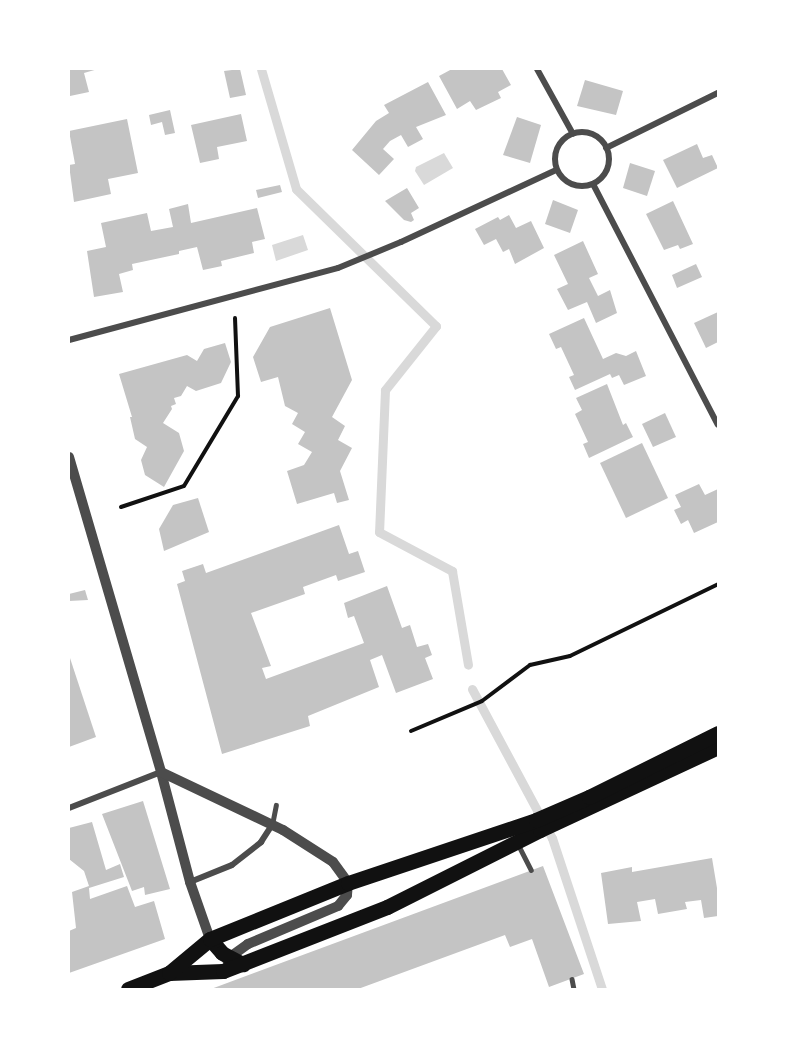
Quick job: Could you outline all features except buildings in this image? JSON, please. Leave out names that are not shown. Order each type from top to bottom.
[{"type":"main road","points":[[592,801],[718,733]]},
{"type":"main road","points":[[169,973],[210,939],[348,884],[515,834],[718,747]]},
{"type":"main road","points":[[128,989],[169,973],[232,964],[387,907],[515,834]]},
{"type":"main road","points":[[210,939],[232,964]]},
{"type":"street","points":[[537,69],[573,134]]},
{"type":"street","points":[[606,148],[718,93]]},
{"type":"street","points":[[573,134],[591,134],[599,138],[606,148],[609,163],[606,172],[593,184],[575,186],[561,177],[556,170],[555,161],[559,144],[573,134]]},
{"type":"street","points":[[69,340],[338,268],[401,242],[556,170]]},
{"type":"street","points":[[593,184],[718,425]]},
{"type":"street","points":[[69,457],[161,772],[190,882],[210,939]]},
{"type":"street","points":[[69,808],[161,772],[272,825],[333,862],[348,884],[347,895],[338,906],[248,944],[232,964]]},
{"type":"street","points":[[190,882],[232,866],[261,842],[272,825]]},
{"type":"lane","points":[[272,825],[276,805]]},
{"type":"lane","points":[[515,834],[531,870]]},
{"type":"lane","points":[[572,979],[574,989]]},
{"type":"path","points":[[121,507],[184,486],[238,396],[236,318]]},
{"type":"path","points":[[411,731],[482,701],[530,664],[570,656],[718,584]]},
{"type":"shaded area","points":[[444,153],[453,168],[424,185],[415,171],[416,167]]},
{"type":"shaded area","points":[[303,235],[308,250],[276,261],[272,245]]},
{"type":"waterway","points":[[261,69],[296,189],[436,326],[385,390],[379,532],[452,571],[468,665]]},
{"type":"waterway","points":[[472,689],[552,838],[602,989]]}]
